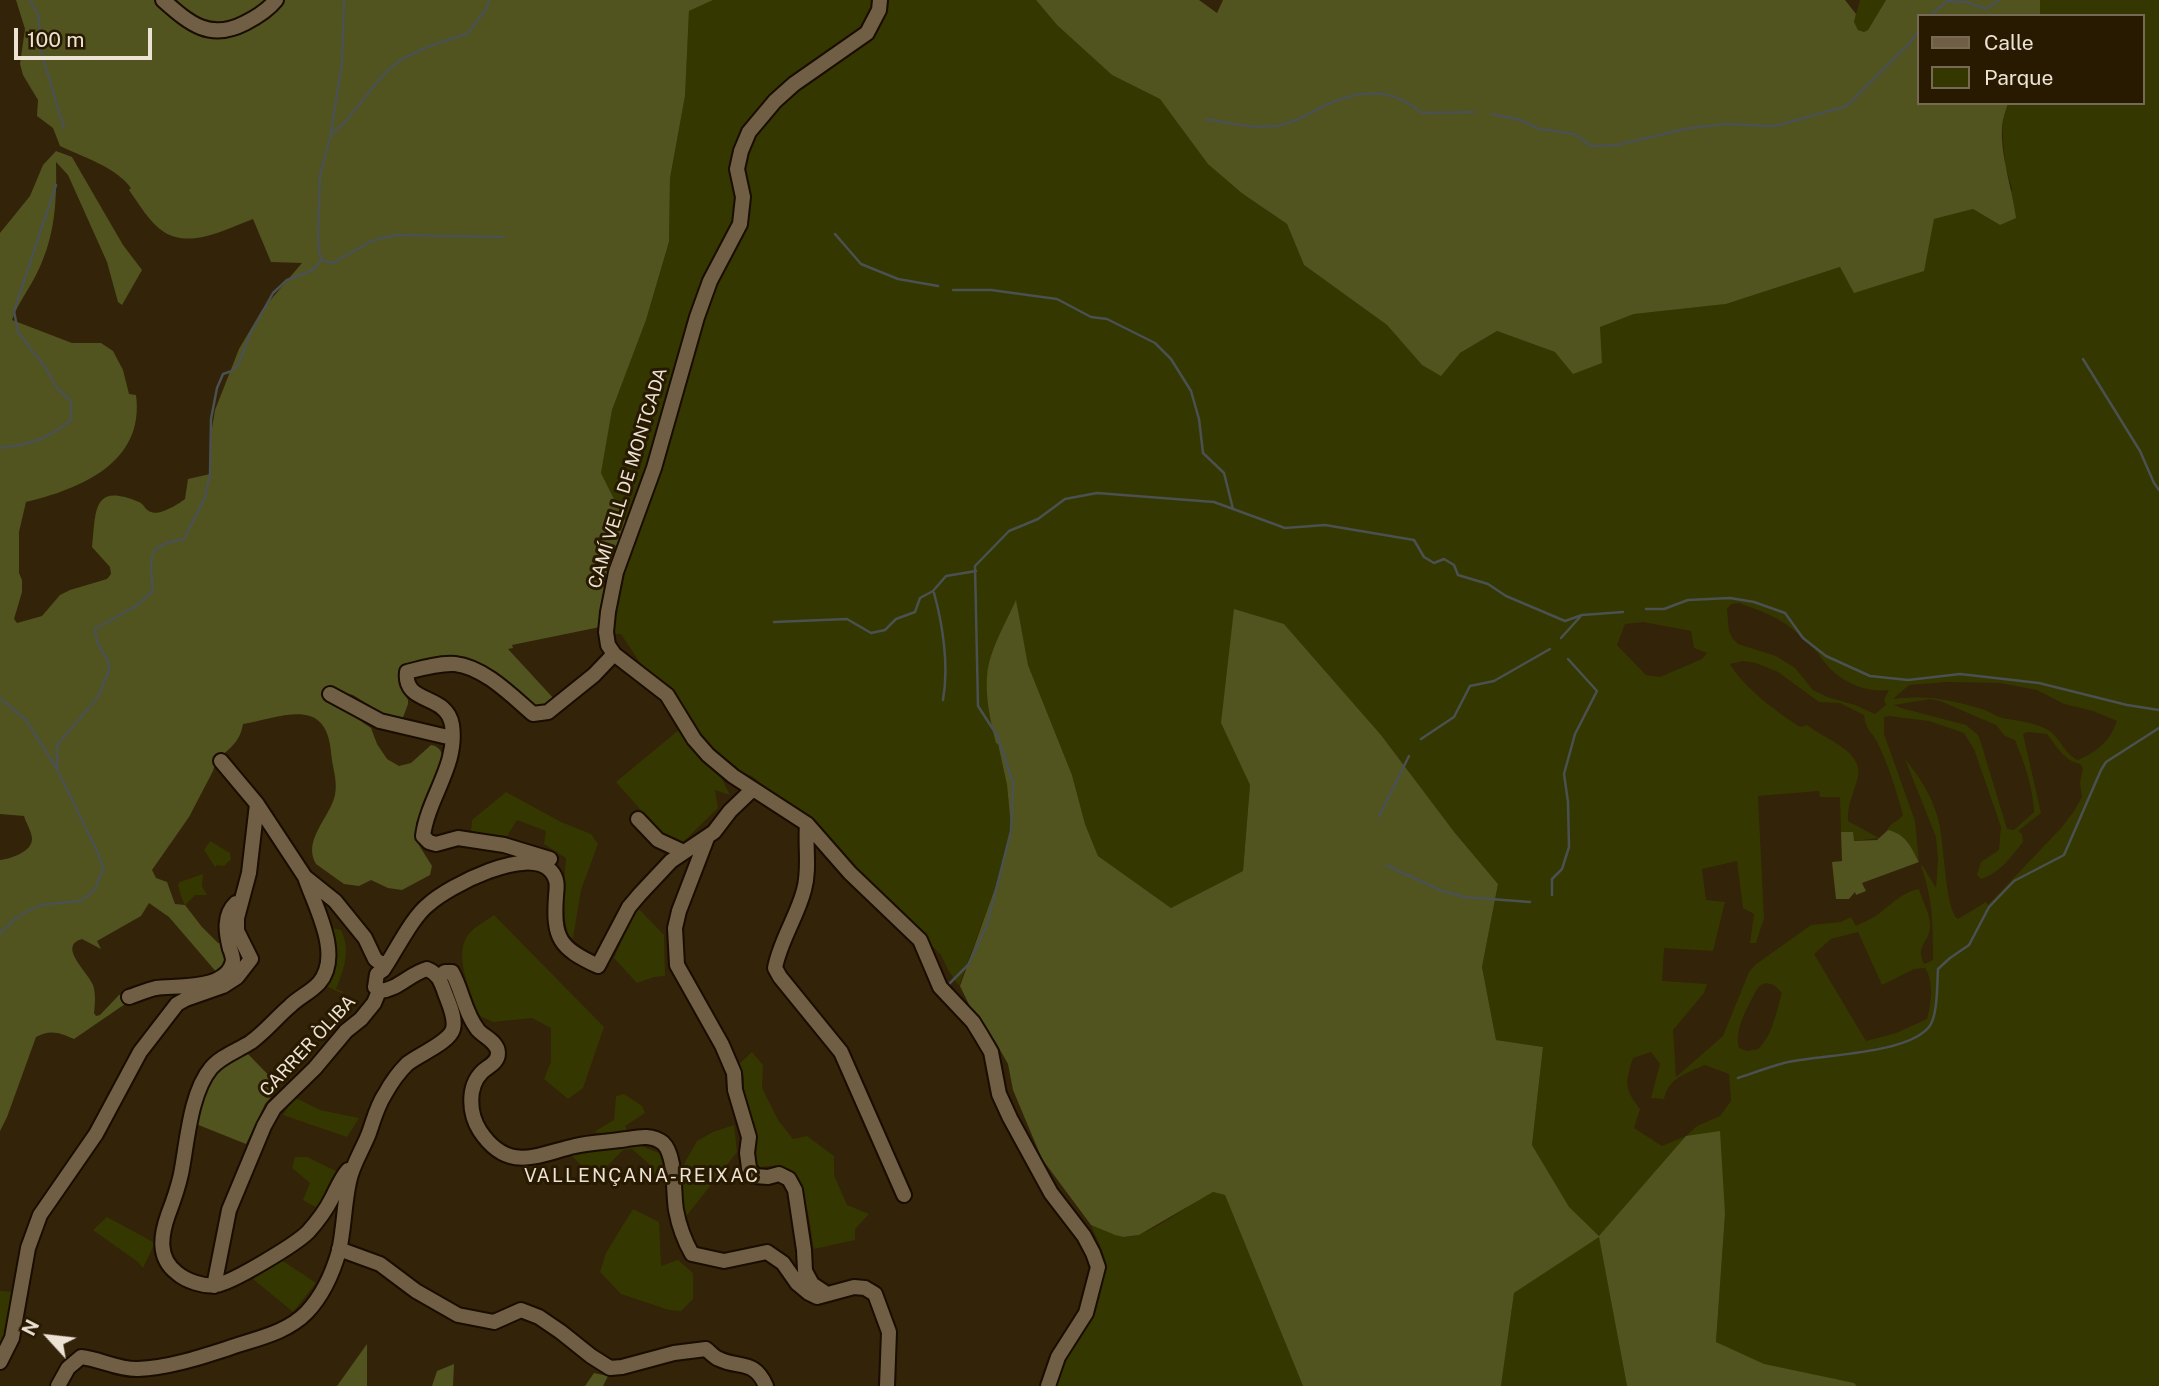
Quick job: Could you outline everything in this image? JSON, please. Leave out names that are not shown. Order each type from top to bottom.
[{"type":"street","points":[[163,0],[199,27],[211,31],[235,28],[254,19],[276,0]]},
{"type":"street","name":"CAMÍ VELL DE MONTCADA","points":[[614,654],[608,645],[606,632],[616,572],[654,468],[697,317],[710,281],[740,224],[743,197],[737,169],[741,151],[749,132],[775,101],[794,84],[867,33],[879,10],[880,0]]},
{"type":"street","points":[[553,875],[560,872],[558,865],[537,854],[504,845],[458,838],[436,844],[429,842],[424,836],[429,811],[449,765],[453,726],[448,713],[440,704],[409,689],[405,681],[407,672],[458,664],[497,683],[533,714],[541,715],[594,675],[614,654],[667,695],[694,739],[708,755],[733,776],[807,824],[850,873],[920,940],[940,987],[972,1022],[991,1052],[999,1094],[1026,1148],[1052,1193],[1084,1236],[1098,1267],[1086,1313],[1067,1339],[1048,1386]]},
{"type":"street","points":[[330,694],[380,721],[452,738]]},
{"type":"street","points":[[221,761],[257,804],[305,877],[322,920],[329,964],[318,985],[290,1005],[253,1041],[211,1067],[196,1098],[185,1142],[181,1173],[161,1234],[167,1260],[174,1272],[202,1284],[215,1286],[234,1280],[296,1243],[319,1219],[344,1175],[356,1161]]},
{"type":"street","points":[[58,1386],[68,1368],[81,1357],[136,1369],[163,1366],[205,1356],[277,1331],[294,1323],[314,1303],[329,1277],[339,1249],[349,1180],[370,1132],[377,1108],[395,1077],[417,1056],[449,1036],[453,1028],[453,1018],[439,977],[427,969],[418,971],[392,990],[379,991],[375,987],[377,974],[428,904],[481,874],[519,863],[537,863],[550,869],[557,881],[555,925],[560,940],[569,951],[598,966],[629,907],[671,861],[715,832],[730,811],[753,789]]},
{"type":"street","points":[[0,1362],[12,1338],[28,1248],[40,1215],[96,1134],[140,1052],[177,1004],[237,978],[251,959],[237,931],[240,900],[249,873],[257,804]]},
{"type":"street","points":[[638,819],[658,840],[684,852]]},
{"type":"street","points":[[807,824],[805,889],[775,968],[841,1052],[904,1195]]},
{"type":"street","points":[[707,838],[679,911],[675,946],[677,965],[722,1045],[734,1073],[735,1090],[749,1137],[748,1168],[755,1176],[779,1174],[789,1179],[795,1190],[805,1271],[812,1284],[826,1293]]},
{"type":"street","points":[[305,877],[335,901],[365,938],[375,959],[380,963],[387,963]]},
{"type":"street","points":[[129,997],[155,988],[204,985],[219,978],[228,970],[233,960],[226,934],[226,921],[233,905],[240,900]]},
{"type":"street","points":[[439,977],[445,972],[452,972],[473,1022],[479,1031],[495,1044],[498,1053],[495,1063],[479,1074],[471,1102],[472,1117],[492,1146],[520,1158],[537,1158],[561,1149],[640,1136],[652,1137],[663,1143],[670,1154],[677,1212],[692,1254],[724,1261],[766,1252],[783,1264],[808,1293],[817,1297],[854,1287],[865,1288],[875,1294],[889,1332],[887,1386]]},
{"type":"street","name":"CARRER ÒLIBA","points":[[215,1286],[229,1210],[274,1108],[315,1068],[332,1045],[361,1019],[374,1003],[379,991]]},
{"type":"street","points":[[339,1249],[380,1264],[416,1291],[458,1315],[494,1322],[521,1310],[539,1317],[610,1368],[674,1353],[706,1349],[718,1359],[753,1368],[766,1386]]},
{"type":"green space","points":[[16,0],[713,0],[689,11],[685,96],[670,178],[669,242],[646,320],[612,410],[601,473],[627,525],[600,627],[512,645],[513,648],[508,649],[555,700],[537,709],[476,667],[407,666],[402,687],[408,704],[402,720],[383,714],[353,695],[330,689],[324,696],[371,728],[387,759],[399,766],[411,763],[431,745],[440,750],[443,757],[416,823],[417,842],[432,866],[430,875],[402,890],[388,888],[371,880],[359,886],[344,884],[316,864],[312,846],[332,804],[336,789],[327,734],[320,723],[299,714],[243,724],[233,745],[216,764],[189,817],[152,870],[156,878],[167,882],[175,904],[185,905],[218,943],[224,942],[228,963],[218,974],[169,917],[149,903],[141,916],[97,941],[101,949],[82,939],[75,942],[73,953],[93,985],[96,1016],[119,995],[125,994],[128,1002],[74,1039],[55,1033],[36,1037],[0,1131],[0,860],[25,851],[32,839],[24,816],[0,814],[0,233],[30,196],[43,165],[56,151],[72,157],[123,245],[142,270],[122,305],[118,302],[107,262],[68,175],[56,162],[55,204],[48,245],[38,271],[12,320],[72,343],[101,343],[113,351],[123,370],[129,394],[136,395],[136,419],[130,439],[105,469],[67,489],[26,502],[19,532],[22,592],[14,619],[17,623],[42,616],[60,595],[107,579],[111,574],[110,567],[92,547],[96,512],[99,503],[105,498],[124,497],[141,503],[155,513],[185,499],[188,479],[210,474],[210,440],[215,410],[239,349],[262,310],[302,263],[271,262],[253,219],[208,236],[186,239],[174,237],[149,218],[124,180],[98,163],[60,146],[53,128],[37,116],[38,100],[23,75],[20,64],[25,29]]},
{"type":"green space","points":[[713,0],[1036,0],[1057,25],[1112,75],[1160,99],[1243,194],[1287,224],[1304,265],[1387,325],[1422,365],[1460,353],[1497,331],[1555,352],[1599,327],[1634,314],[1726,304],[1840,267],[1934,219],[1973,209],[2000,225],[2012,189],[2005,165],[2002,123],[2007,105],[2145,105],[2145,14],[2040,14],[2040,0],[2159,0],[2159,1386],[1857,1386],[1853,1383],[1763,1369],[1716,1342],[1725,1214],[1599,1236],[1569,1208],[1532,1145],[1543,1047],[1496,1040],[1482,967],[1498,884],[1455,833],[1381,735],[1284,624],[1221,723],[1250,785],[1243,871],[1171,908],[1098,856],[1085,824],[1072,775],[1028,665],[1015,602],[998,744],[1007,785],[1011,827],[999,877],[959,986],[941,955],[863,876],[752,776],[733,771],[701,742],[647,673],[621,634],[612,634],[600,627],[627,525],[601,473],[612,410],[646,320],[669,243],[670,178],[685,96],[689,11]],"holes":[[[1739,603],[1784,623],[1812,647],[1833,671],[1850,683],[1869,689],[1889,690],[1884,700],[1886,705],[1875,714],[1827,697],[1813,690],[1795,668],[1776,656],[1738,644],[1729,631],[1727,609],[1731,604]],[[1643,622],[1691,631],[1694,648],[1707,653],[1702,659],[1660,677],[1646,675],[1617,645],[1625,624]],[[1743,661],[1756,663],[1778,672],[1819,702],[1840,703],[1864,715],[1888,767],[1903,815],[1887,830],[1903,838],[1919,861],[1915,821],[1884,734],[1884,717],[1929,721],[1964,733],[1974,749],[2001,827],[1999,850],[1981,862],[1977,875],[1981,879],[1994,873],[2009,859],[2023,842],[2022,834],[2018,831],[2041,813],[2023,734],[2047,734],[2065,756],[2080,764],[2083,768],[2080,783],[2082,797],[2062,827],[1988,905],[1986,902],[1958,919],[1953,913],[1947,888],[1937,815],[1924,785],[1905,759],[1936,837],[1936,888],[1921,866],[1930,901],[1933,960],[1924,964],[1921,952],[1929,933],[1930,922],[1919,889],[1904,895],[1856,926],[1851,917],[1841,922],[1811,925],[1755,965],[1749,972],[1723,1036],[1676,1077],[1673,1030],[1704,993],[1707,984],[1662,981],[1664,948],[1713,951],[1725,902],[1706,900],[1702,869],[1737,861],[1743,908],[1754,914],[1750,943],[1756,943],[1764,918],[1758,796],[1819,791],[1820,797],[1840,797],[1841,832],[1852,832],[1853,841],[1879,838],[1848,821],[1858,777],[1855,760],[1841,747],[1807,725],[1800,727],[1781,714],[1752,691],[1730,664]],[[1947,682],[2000,683],[2037,690],[2064,704],[2093,711],[2117,721],[2102,745],[2078,760],[2052,733],[2037,725],[2002,718],[1982,709],[1948,700],[1917,697],[1893,699],[1909,685]],[[1930,699],[1996,725],[2005,736],[2015,740],[2028,775],[2034,812],[2014,830],[2007,829],[1978,735],[1966,725],[1894,705]],[[1858,932],[1882,985],[1914,969],[1925,968],[1931,986],[1927,1019],[1896,1033],[1866,1041],[1814,954],[1831,939]],[[1761,985],[1774,985],[1782,993],[1767,1037],[1758,1049],[1747,1051],[1739,1048],[1738,1033]],[[1651,1052],[1660,1064],[1651,1098],[1664,1099],[1674,1081],[1705,1065],[1729,1074],[1731,1101],[1720,1116],[1697,1126],[1686,1136],[1662,1146],[1634,1128],[1640,1109],[1631,1096],[1627,1080],[1633,1058]]]},
{"type":"green space","points":[[1036,0],[1199,0],[1217,13],[1223,0],[1845,0],[1856,14],[1854,22],[1858,30],[1864,32],[1868,30],[1886,0],[2040,0],[2040,14],[1918,14],[1918,105],[2007,105],[2002,122],[2002,137],[2016,218],[2000,225],[1973,209],[1934,219],[1924,271],[1854,293],[1840,267],[1726,304],[1634,314],[1600,327],[1602,363],[1573,374],[1555,352],[1497,331],[1460,353],[1441,376],[1422,365],[1387,325],[1304,265],[1287,224],[1243,194],[1208,164],[1160,99],[1112,75],[1057,25]]},
{"type":"green space","points":[[1860,0],[1886,0],[1868,30],[1864,32],[1858,30],[1854,22]]},
{"type":"green space","points":[[1016,600],[1028,665],[1072,775],[1085,824],[1098,856],[1171,908],[1243,871],[1250,785],[1221,723],[1234,609],[1284,624],[1381,735],[1455,833],[1498,884],[1482,967],[1496,1040],[1543,1047],[1532,1145],[1569,1207],[1599,1236],[1686,1136],[1720,1131],[1725,1214],[1716,1342],[1764,1364],[1854,1383],[1857,1386],[1627,1386],[1599,1237],[1514,1293],[1501,1386],[1303,1386],[1225,1195],[1213,1192],[1139,1235],[1124,1237],[1091,1225],[1042,1159],[1013,1090],[1008,1064],[995,1041],[974,1015],[960,986],[999,877],[1011,827],[1007,785],[989,710],[987,677],[993,649]]},
{"type":"green space","points":[[680,729],[718,771],[730,795],[715,790],[718,808],[682,843],[663,835],[616,782]]},
{"type":"green space","points":[[506,792],[561,822],[591,834],[598,844],[581,890],[573,938],[564,934],[561,924],[566,858],[544,844],[546,831],[517,820],[507,836],[471,832],[472,820]]},
{"type":"green space","points":[[1888,830],[1904,838],[1919,862],[1862,883],[1866,891],[1856,895],[1855,892],[1849,899],[1836,899],[1832,862],[1842,861],[1841,832],[1853,832],[1854,841],[1877,840]]},
{"type":"green space","points":[[210,841],[230,853],[231,859],[224,866],[215,867],[204,850]]},
{"type":"green space","points":[[203,874],[202,886],[207,895],[195,895],[185,905],[178,885]]},
{"type":"green space","points":[[637,907],[664,935],[665,976],[637,983],[614,958]]},
{"type":"green space","points":[[494,915],[604,1027],[583,1088],[568,1099],[544,1079],[551,1062],[551,1028],[532,1018],[493,1022],[478,1015],[465,974],[462,953],[468,935]]},
{"type":"green space","points":[[327,927],[341,930],[346,945],[344,967],[336,989],[344,992],[341,993],[324,985]]},
{"type":"green space","points":[[752,1052],[763,1065],[762,1088],[778,1120],[793,1139],[807,1136],[834,1156],[834,1175],[847,1205],[869,1214],[855,1229],[855,1240],[814,1249],[805,1200],[794,1177],[786,1169],[776,1166],[758,1167],[753,1160],[754,1129],[744,1097],[744,1077],[739,1064]]},
{"type":"green space","points":[[248,1054],[280,1087],[265,1104],[246,1144],[196,1124],[204,1092],[216,1069],[228,1061]]},
{"type":"green space","points":[[624,1094],[642,1106],[645,1113],[625,1126],[627,1131],[612,1135],[594,1132],[614,1120],[616,1096]]},
{"type":"green space","points":[[294,1097],[320,1110],[359,1118],[347,1137],[283,1115]]},
{"type":"green space","points":[[734,1125],[737,1152],[684,1219],[679,1173],[697,1141]]},
{"type":"green space","points":[[636,1144],[659,1153],[663,1164],[655,1175],[648,1163],[632,1149],[623,1150],[603,1170],[585,1169],[571,1155]]},
{"type":"green space","points":[[295,1157],[307,1157],[338,1172],[317,1208],[303,1200],[310,1183],[292,1168]]},
{"type":"green space","points":[[1213,1192],[1225,1195],[1303,1386],[1055,1386],[1105,1274],[1104,1256],[1091,1225],[1117,1235],[1136,1235]]},
{"type":"green space","points":[[633,1209],[659,1222],[661,1266],[678,1260],[693,1273],[693,1299],[681,1311],[669,1310],[621,1294],[600,1272],[606,1253]]},
{"type":"green space","points":[[107,1217],[155,1243],[143,1268],[93,1230]]},
{"type":"green space","points":[[1599,1236],[1627,1386],[1501,1386],[1514,1293]]},
{"type":"green space","points":[[280,1259],[316,1283],[293,1312],[253,1279]]},
{"type":"green space","points":[[0,1291],[16,1292],[10,1333],[0,1349]]},
{"type":"green space","points":[[367,1344],[367,1386],[337,1386]]},
{"type":"green space","points":[[454,1364],[453,1386],[432,1386],[437,1371]]},
{"type":"green space","points":[[594,1373],[608,1376],[603,1386],[585,1386]]},
{"type":"waterway","points":[[30,0],[38,14],[42,55],[64,128]]},
{"type":"waterway","points":[[331,132],[342,63],[344,0]]},
{"type":"waterway","points":[[57,769],[57,745],[98,697],[109,670],[108,661],[97,642],[95,629],[136,606],[153,591],[153,554],[162,545],[184,539],[205,497],[210,474],[211,419],[217,388],[223,374],[232,371],[239,363],[250,334],[273,293],[287,280],[313,270],[321,260],[318,243],[320,175],[331,134],[345,122],[382,76],[400,60],[430,46],[467,34],[487,8],[489,0]]},
{"type":"waterway","points":[[1932,14],[1947,1],[1965,2],[1986,9],[1999,0]]},
{"type":"waterway","points":[[1492,114],[1517,119],[1540,129],[1575,134],[1591,146],[1617,145],[1684,129],[1723,124],[1775,126],[1847,106],[1908,45],[1918,31]]},
{"type":"waterway","points":[[1206,119],[1253,126],[1281,125],[1339,100],[1375,93],[1399,99],[1422,113],[1474,112]]},
{"type":"waterway","points":[[0,448],[38,440],[71,420],[71,401],[57,388],[18,332],[14,311],[56,185]]},
{"type":"waterway","points":[[835,234],[861,264],[898,279],[938,286]]},
{"type":"waterway","points":[[321,260],[333,263],[371,241],[396,235],[503,237]]},
{"type":"waterway","points":[[953,290],[991,290],[1057,299],[1091,317],[1107,319],[1155,343],[1171,359],[1191,391],[1199,419],[1203,453],[1224,473],[1233,509]]},
{"type":"waterway","points":[[2083,359],[2140,451],[2159,490]]},
{"type":"waterway","points":[[949,984],[968,965],[987,925],[1011,831],[1013,783],[998,737],[978,706],[975,566],[1009,531],[1038,519],[1065,499],[1097,493],[1214,502],[1285,528],[1325,525],[1414,540],[1424,557],[1434,563],[1444,559],[1454,565],[1458,575],[1488,584],[1506,596],[1565,621],[1582,615],[1623,612]]},
{"type":"waterway","points":[[774,622],[847,619],[871,633],[885,630],[896,619],[915,612],[920,598],[933,591],[946,576],[976,571]]},
{"type":"waterway","points":[[934,593],[944,646],[943,700]]},
{"type":"waterway","points":[[1646,609],[1664,609],[1688,600],[1730,598],[1754,602],[1785,613],[1803,638],[1826,656],[1870,676],[1908,680],[1960,674],[2039,683],[2127,705],[2159,710]]},
{"type":"waterway","points":[[1561,638],[1580,617]]},
{"type":"waterway","points":[[1421,739],[1454,717],[1470,686],[1494,681],[1550,649]]},
{"type":"waterway","points":[[1552,895],[1552,879],[1562,869],[1569,847],[1564,774],[1575,734],[1597,691],[1568,659]]},
{"type":"waterway","points":[[0,698],[26,720],[57,769],[99,855],[103,869],[95,889],[81,901],[40,905],[17,917],[0,934]]},
{"type":"waterway","points":[[1738,1078],[1784,1063],[1902,1043],[1918,1036],[1929,1027],[1936,1008],[1938,969],[1969,945],[1989,907],[2014,881],[2064,855],[2106,762],[2159,728]]},
{"type":"waterway","points":[[1379,816],[1409,756]]},
{"type":"waterway","points":[[1386,865],[1440,890],[1464,897],[1530,902]]},
{"type":"district","name":"VALLENÇANA-REIXAC","points":[[642,1176]]}]
